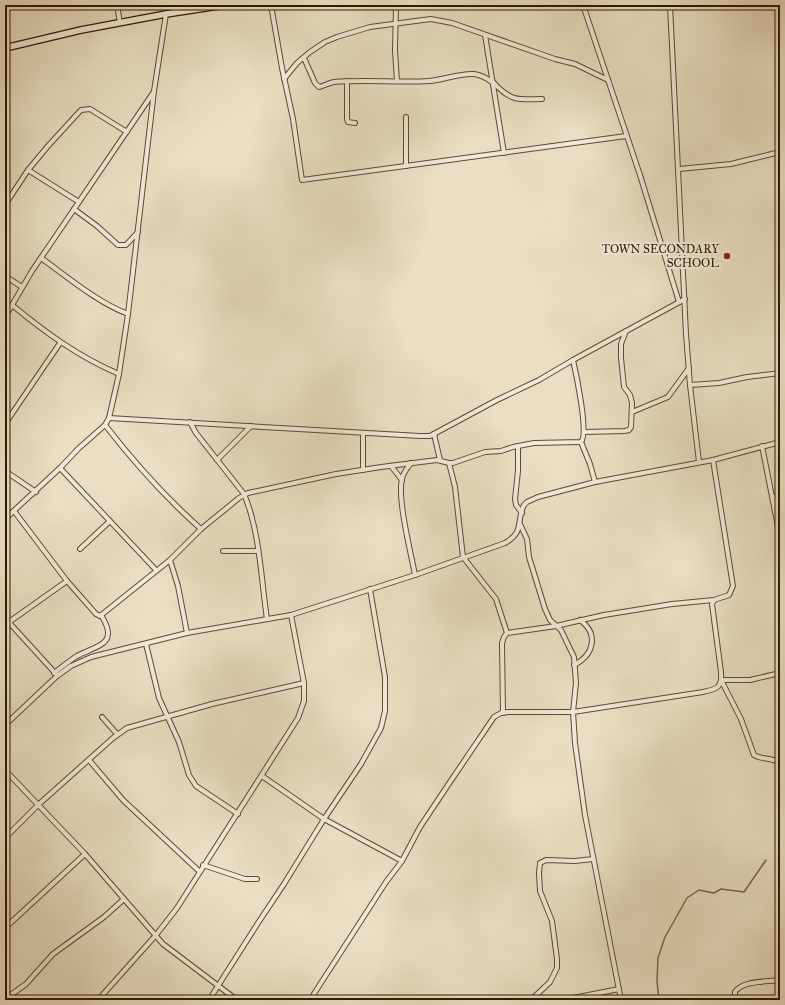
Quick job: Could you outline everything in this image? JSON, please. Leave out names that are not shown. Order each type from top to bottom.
[{"type":"main road","points":[[5,48],[81,30],[166,14],[225,5]]},
{"type":"street","points":[[117,5],[120,23]]},
{"type":"street","points":[[271,5],[284,79],[293,119],[302,180],[626,136]]},
{"type":"street","points":[[396,5],[395,24],[397,81]]},
{"type":"street","points":[[583,5],[679,302]]},
{"type":"street","points":[[670,5],[690,385],[699,462]]},
{"type":"street","points":[[5,519],[36,492],[79,448],[105,425],[109,418],[119,374],[128,314],[154,91],[166,14]]},
{"type":"street","points":[[284,79],[316,47],[337,37],[370,27],[435,20],[452,23],[555,59],[575,64],[608,80]]},
{"type":"street","points":[[485,35],[504,153]]},
{"type":"street","points":[[304,58],[311,76],[319,87],[332,82],[368,80],[434,80],[470,74],[485,77],[503,93],[512,98],[542,99]]},
{"type":"street","points":[[347,81],[346,119],[348,122],[355,123]]},
{"type":"street","points":[[5,317],[41,258],[154,91]]},
{"type":"street","points":[[5,205],[28,170],[82,109],[90,109],[127,132]]},
{"type":"street","points":[[406,117],[406,166]]},
{"type":"street","points":[[679,169],[731,164],[780,152]]},
{"type":"street","points":[[28,170],[79,202]]},
{"type":"street","points":[[74,209],[97,226],[118,245],[126,245],[138,232]]},
{"type":"street","points":[[41,258],[100,299],[128,314]]},
{"type":"street","points":[[5,276],[22,287]]},
{"type":"street","points":[[109,418],[420,436],[434,434],[497,400],[539,380],[685,299]]},
{"type":"street","points":[[12,305],[60,343],[106,369],[119,374]]},
{"type":"street","points":[[584,432],[628,431],[631,426],[631,397],[624,387],[621,358],[621,344],[626,331]]},
{"type":"street","points":[[5,424],[60,343]]},
{"type":"street","points":[[101,615],[170,560],[201,529],[244,494],[275,486],[363,470],[440,460],[449,463],[464,460],[485,452],[501,451],[534,443],[581,442],[584,438],[582,409],[573,360]]},
{"type":"street","points":[[632,412],[668,397],[689,368]]},
{"type":"street","points":[[690,385],[719,383],[747,377],[780,373]]},
{"type":"street","points":[[190,422],[196,433],[244,494],[251,515],[258,551],[267,619]]},
{"type":"street","points":[[105,425],[174,504],[201,529]]},
{"type":"street","points":[[217,460],[251,426]]},
{"type":"street","points":[[363,433],[363,470]]},
{"type":"street","points":[[434,434],[440,460]]},
{"type":"street","points":[[581,442],[590,464],[595,482]]},
{"type":"street","points":[[56,674],[91,657],[186,633],[291,615],[416,575],[509,540],[517,533],[524,505],[530,500],[595,482],[713,460],[780,442]]},
{"type":"street","points":[[518,446],[518,465],[514,499],[516,505],[522,513]]},
{"type":"street","points":[[762,446],[780,537]]},
{"type":"street","points":[[503,713],[502,643],[507,633],[556,626],[580,620],[672,604],[714,600],[728,596],[733,586],[713,460]]},
{"type":"street","points":[[411,463],[402,480],[401,492],[403,514],[416,575]]},
{"type":"street","points":[[449,463],[455,487],[463,557],[496,600],[507,633]]},
{"type":"street","points":[[391,466],[402,480]]},
{"type":"street","points":[[60,468],[156,570]]},
{"type":"street","points":[[5,471],[36,492]]},
{"type":"street","points":[[773,497],[780,496]]},
{"type":"street","points":[[5,725],[56,674],[78,656],[96,649],[103,643],[108,633],[101,615],[96,614],[67,581],[14,511]]},
{"type":"street","points":[[80,549],[110,521]]},
{"type":"street","points":[[520,524],[527,539],[528,554],[543,605],[550,620],[561,630],[572,653],[576,683],[573,712],[575,743],[585,815],[621,1000]]},
{"type":"street","points":[[223,551],[258,551]]},
{"type":"street","points":[[170,560],[178,586],[186,633]]},
{"type":"street","points":[[9,622],[67,581]]},
{"type":"street","points":[[209,1000],[284,884],[324,818],[370,750],[381,728],[384,718],[385,701],[384,677],[370,589]]},
{"type":"street","points":[[714,600],[712,602],[712,607],[721,680],[741,719],[754,755],[758,758],[772,759],[780,763]]},
{"type":"street","points":[[98,1000],[156,935],[176,908],[238,814],[298,718],[304,701],[304,683],[291,615]]},
{"type":"street","points":[[5,618],[56,674]]},
{"type":"street","points":[[574,665],[586,657],[592,642],[589,627],[580,620]]},
{"type":"street","points":[[146,644],[159,698],[179,742],[188,776],[205,793],[238,814]]},
{"type":"street","points":[[721,680],[750,680],[780,673]]},
{"type":"street","points":[[310,1000],[386,882],[402,861],[420,827],[491,720],[498,714],[573,712],[711,690],[717,688],[721,680]]},
{"type":"street","points":[[5,838],[117,734],[133,726],[212,704],[304,683]]},
{"type":"street","points":[[102,716],[117,734]]},
{"type":"street","points":[[90,760],[123,800],[199,871]]},
{"type":"street","points":[[5,770],[85,854],[156,935],[162,944],[237,1000]]},
{"type":"street","points":[[262,776],[324,818],[402,861]]},
{"type":"street","points":[[5,928],[85,854]]},
{"type":"street","points":[[531,1000],[550,982],[557,968],[552,921],[540,891],[540,863],[546,860],[575,862],[593,859]]},
{"type":"street","points":[[203,865],[244,879],[257,879]]},
{"type":"street","points":[[5,999],[26,984],[57,950],[104,917],[124,899]]},
{"type":"street","points":[[735,1000],[735,991],[741,987],[755,982],[780,980]]},
{"type":"street","points":[[563,1000],[619,989]]},
{"type":"waterway","points":[[659,1000],[657,981],[658,958],[665,937],[687,898],[699,890],[714,893],[721,889],[744,892],[766,860]]},
{"type":"place","name":"TOWN SECONDARY SCHOOL","points":[[727,256]]}]
